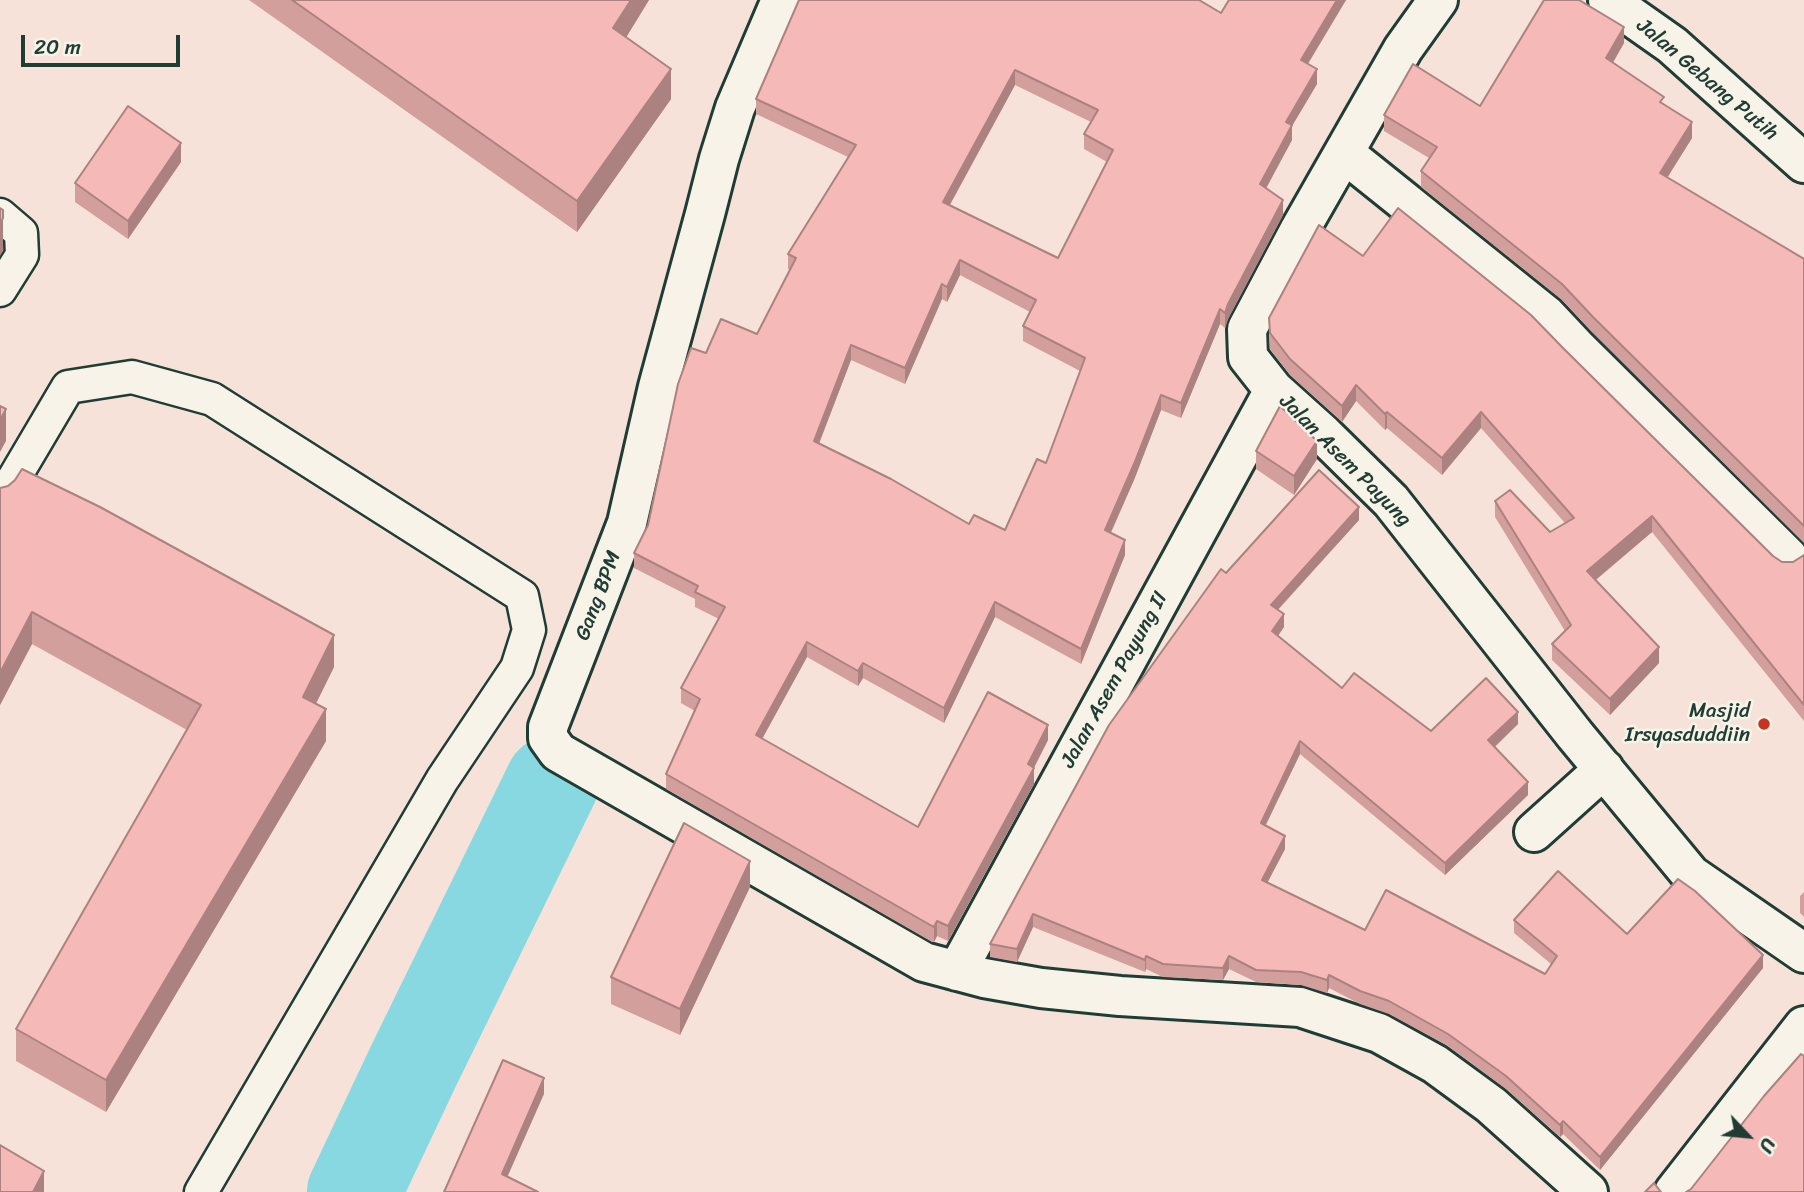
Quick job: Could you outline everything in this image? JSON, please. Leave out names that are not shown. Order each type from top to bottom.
[{"type":"street","name":"Gang BPM","points":[[781,0],[735,108],[723,146],[657,387],[627,523],[548,727],[548,738],[558,752],[924,962],[957,971]]},
{"type":"street","name":"Jalan Asem Payung","points":[[1438,0],[1404,49],[1299,231],[1247,329],[1248,357],[1274,390],[1391,501],[1692,875],[1804,953]]},
{"type":"street","name":"Jalan Gebang Putih","points":[[1608,0],[1672,45],[1804,163]]},
{"type":"street","points":[[1344,153],[1546,315],[1788,557]]},
{"type":"street","name":"Jalan Asem Payung II","points":[[957,971],[1274,390]]},
{"type":"street","points":[[1534,832],[1604,769]]},
{"type":"street","points":[[957,971],[1005,983],[1041,988],[1120,996],[1300,1007],[1378,1033],[1435,1064],[1491,1105],[1588,1192]]},
{"type":"street","points":[[1674,1192],[1804,1026]]},
{"type":"lane","points":[[0,215],[21,233],[22,255],[0,290]]},
{"type":"lane","points":[[0,502],[68,387],[132,377],[212,399],[522,596],[529,630],[517,668],[442,780],[201,1192]]},
{"type":"building","points":[[292,0],[631,0],[613,28],[671,69],[577,201]]},
{"type":"building","points":[[799,0],[1199,0],[1221,13],[1229,0],[1337,0],[1301,60],[1317,69],[1286,122],[1292,125],[1260,184],[1283,200],[1225,313],[1220,309],[1181,403],[1161,395],[1105,530],[1125,540],[1081,649],[995,602],[944,708],[863,663],[858,671],[807,642],[756,735],[918,827],[988,692],[1048,725],[1028,764],[1034,768],[948,926],[937,921],[934,927],[932,926],[666,774],[700,699],[681,688],[725,607],[695,592],[698,586],[634,553],[648,525],[678,384],[691,348],[706,353],[721,319],[757,334],[796,258],[788,254],[856,145],[756,99]],"holes":[[[1015,70],[1098,110],[1084,134],[1113,150],[1058,258],[943,202]],[[960,260],[1036,300],[1023,326],[1085,358],[1046,463],[1037,459],[1005,530],[974,515],[969,524],[891,479],[814,441],[851,345],[905,368],[942,284],[947,287]]]},
{"type":"building","points":[[1544,0],[1579,0],[1624,27],[1606,58],[1664,97],[1660,102],[1692,122],[1660,173],[1804,259],[1804,526],[1562,284],[1421,171],[1437,147],[1384,115],[1413,64],[1480,106]]},
{"type":"building","points":[[128,106],[181,143],[128,221],[75,183]]},
{"type":"building","points":[[0,208],[3,210],[3,218],[0,224]]},
{"type":"building","points":[[1398,208],[1531,315],[1773,556],[1782,562],[1793,562],[1804,555],[1804,705],[1652,516],[1587,571],[1659,647],[1610,699],[1552,644],[1571,625],[1495,501],[1510,490],[1550,532],[1574,518],[1481,412],[1442,458],[1387,412],[1385,414],[1356,385],[1342,406],[1290,359],[1270,333],[1269,318],[1319,225],[1363,256]]},
{"type":"building","points":[[0,406],[6,409],[0,420]]},
{"type":"building","points":[[1280,406],[1317,441],[1294,476],[1256,451]]},
{"type":"building","points":[[22,469],[100,507],[334,635],[303,697],[326,709],[106,1080],[16,1029],[201,705],[32,612],[0,673],[0,488],[15,480]]},
{"type":"building","points":[[1319,470],[1359,507],[1271,605],[1284,614],[1272,631],[1342,688],[1354,673],[1431,731],[1486,678],[1518,712],[1488,740],[1528,782],[1445,863],[1300,741],[1261,823],[1285,836],[1262,880],[1365,930],[1386,890],[1545,974],[1557,956],[1514,920],[1558,871],[1627,934],[1678,879],[1695,891],[1763,955],[1600,1157],[1563,1121],[1560,1125],[1506,1076],[1448,1034],[1389,1001],[1360,991],[1329,975],[1327,980],[1301,972],[1256,970],[1229,956],[1223,968],[1163,964],[1146,956],[1145,960],[1033,914],[1017,949],[990,944],[1109,725],[1221,569],[1226,573]]},
{"type":"building","points":[[684,823],[750,861],[680,1009],[611,977]]},
{"type":"building","points":[[1801,1054],[1804,1056],[1804,1192],[1686,1192],[1691,1189],[1764,1096]]},
{"type":"building","points":[[503,1060],[544,1078],[502,1174],[538,1192],[444,1192]]},
{"type":"building","points":[[0,1145],[44,1171],[33,1192],[0,1192]]},
{"type":"building","points":[[1654,1183],[1661,1192],[1645,1192]]},
{"type":"waterway","points":[[354,1192],[552,783]]},
{"type":"place","name":"Masjid Irsyasduddiin","points":[[1764,724]]}]
